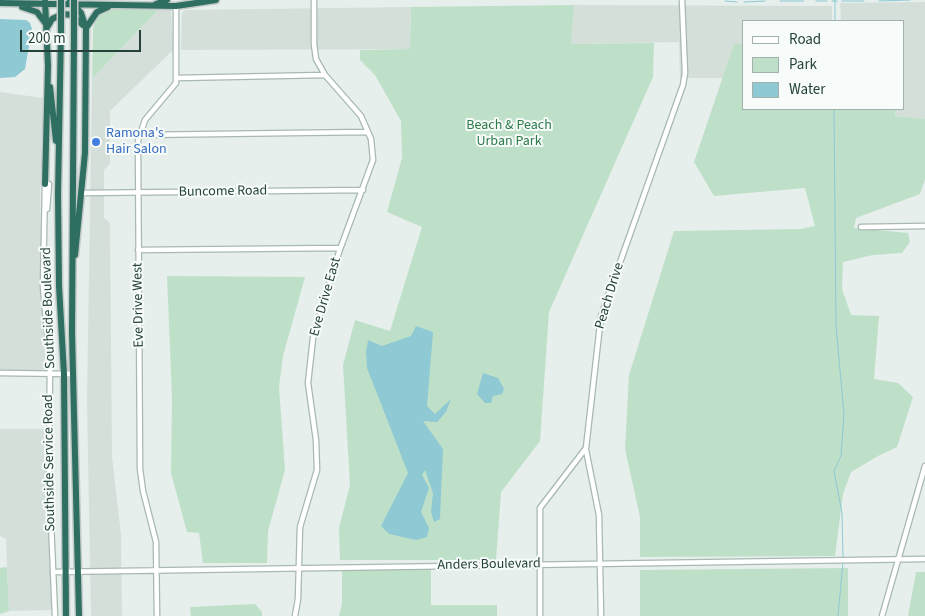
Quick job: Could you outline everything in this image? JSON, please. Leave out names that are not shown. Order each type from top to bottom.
[{"type":"highway","name":"Southside Boulevard","points":[[61,0],[59,173],[60,286],[64,374],[66,616]]},
{"type":"highway","points":[[89,0],[103,5]]},
{"type":"highway","points":[[148,6],[158,0]]},
{"type":"highway","points":[[148,6],[167,0]]},
{"type":"highway","points":[[3,4],[73,1],[103,5],[176,6],[216,0]]},
{"type":"highway","name":"Southside Boulevard","points":[[73,1],[72,284],[79,616]]},
{"type":"highway","points":[[72,284],[82,193],[86,28],[81,13],[73,1]]},
{"type":"highway","points":[[44,184],[48,66],[46,2]]},
{"type":"highway","points":[[3,4],[37,12],[44,19],[48,28]]},
{"type":"highway","points":[[86,28],[97,12],[107,7],[127,6]]},
{"type":"highway","points":[[48,28],[52,19],[63,14],[76,17],[86,28]]},
{"type":"highway","points":[[48,66],[59,173]]},
{"type":"street","name":"Eve Drive East","points":[[296,616],[300,527],[317,470],[316,440],[308,383],[310,360],[316,327],[340,248],[373,160],[373,146],[357,111],[325,75],[314,51],[314,0]]},
{"type":"street","name":"Peach Drive","points":[[586,448],[601,316],[683,85],[685,73],[682,0]]},
{"type":"street","points":[[176,6],[177,78],[325,75]]},
{"type":"street","name":"Eve Drive West","points":[[157,616],[155,536],[143,491],[140,469],[139,135],[145,120],[174,88],[177,78]]},
{"type":"street","points":[[139,135],[368,132]]},
{"type":"street","name":"Southside Service Road","points":[[44,184],[43,287],[49,373],[49,475],[55,616]]},
{"type":"street","name":"Buncome Road","points":[[82,193],[363,190]]},
{"type":"street","points":[[862,226],[925,226]]},
{"type":"street","points":[[138,250],[340,248]]},
{"type":"street","points":[[0,373],[73,374]]},
{"type":"street","points":[[586,448],[598,505],[601,616]]},
{"type":"street","points":[[540,616],[540,508],[586,448]]},
{"type":"street","points":[[882,616],[925,466]]},
{"type":"street","name":"Anders Boulevard","points":[[53,572],[925,559]]},
{"type":"shaded area","points":[[925,2],[925,119],[895,116],[896,110],[905,110],[905,20],[841,20],[840,3]]},
{"type":"shaded area","points":[[574,5],[832,6],[832,20],[742,20],[742,44],[734,44],[723,78],[680,78],[679,42],[570,44]]},
{"type":"shaded area","points":[[411,7],[410,49],[181,50],[182,13],[185,10]]},
{"type":"shaded area","points":[[159,9],[171,9],[173,50],[110,111],[110,163],[104,170],[104,218],[110,223],[112,456],[121,535],[122,616],[91,616],[87,400],[92,79]]},
{"type":"shaded area","points":[[0,92],[43,98],[40,195],[46,367],[43,370],[0,371]]},
{"type":"shaded area","points":[[0,429],[48,429],[49,532],[53,610],[9,611],[6,539],[0,536]]},
{"type":"green space","name":"Beach & Peach Urban Park","points":[[574,5],[571,44],[654,43],[653,77],[549,312],[540,441],[501,492],[496,560],[340,560],[339,528],[350,485],[343,365],[355,320],[390,331],[422,227],[387,212],[402,158],[401,121],[375,75],[360,60],[360,50],[410,49],[411,7]]},
{"type":"green space","points":[[106,9],[159,9],[92,79],[93,29],[96,19]]},
{"type":"green space","points":[[734,44],[742,44],[742,110],[896,110],[895,116],[925,119],[925,179],[920,194],[856,218],[854,228],[908,233],[910,242],[902,253],[873,255],[843,262],[842,289],[851,315],[879,316],[874,379],[898,383],[913,397],[897,447],[851,472],[843,494],[835,556],[640,557],[640,517],[625,449],[629,375],[674,231],[801,229],[815,226],[805,188],[714,196],[694,162]]},
{"type":"green space","points":[[167,276],[305,277],[283,356],[279,387],[285,470],[268,531],[267,563],[203,563],[199,533],[187,532],[171,473],[172,398]]},
{"type":"green space","points":[[7,567],[9,611],[0,614],[0,568]]},
{"type":"green space","points":[[431,568],[431,605],[497,605],[497,616],[339,616],[342,604],[342,570]]},
{"type":"green space","points":[[848,568],[848,616],[640,616],[640,570]]},
{"type":"green space","points":[[916,572],[925,572],[925,616],[908,616]]},
{"type":"green space","points":[[255,604],[262,612],[262,616],[191,616],[190,607]]},
{"type":"water","points":[[0,19],[26,20],[30,23],[32,29],[25,69],[15,77],[0,78]]},
{"type":"water","points":[[416,326],[433,332],[427,406],[435,414],[451,399],[446,412],[437,422],[423,421],[443,449],[440,519],[434,522],[431,512],[433,493],[425,470],[422,475],[429,488],[421,512],[429,528],[427,537],[416,540],[389,534],[381,526],[408,473],[367,368],[366,352],[368,340],[382,346],[411,336]]},
{"type":"water","points":[[483,373],[498,378],[504,389],[502,394],[493,396],[491,403],[485,403],[477,394]]},
{"type":"waterway","points":[[835,0],[835,20]]},
{"type":"waterway","points":[[879,1],[910,0]]},
{"type":"waterway","points":[[725,1],[737,2]]},
{"type":"waterway","points":[[744,2],[765,1]]},
{"type":"waterway","points":[[780,1],[804,1]]},
{"type":"waterway","points":[[816,1],[827,1]]},
{"type":"waterway","points":[[832,1],[837,1]]},
{"type":"waterway","points":[[842,1],[864,1]]},
{"type":"waterway","points":[[834,110],[836,326],[844,414],[841,456],[834,471],[842,513],[843,558]]},
{"type":"waterway","points":[[838,616],[843,562]]},
{"type":"place","name":"Ramona's Hair Salon","points":[[96,142]]}]
